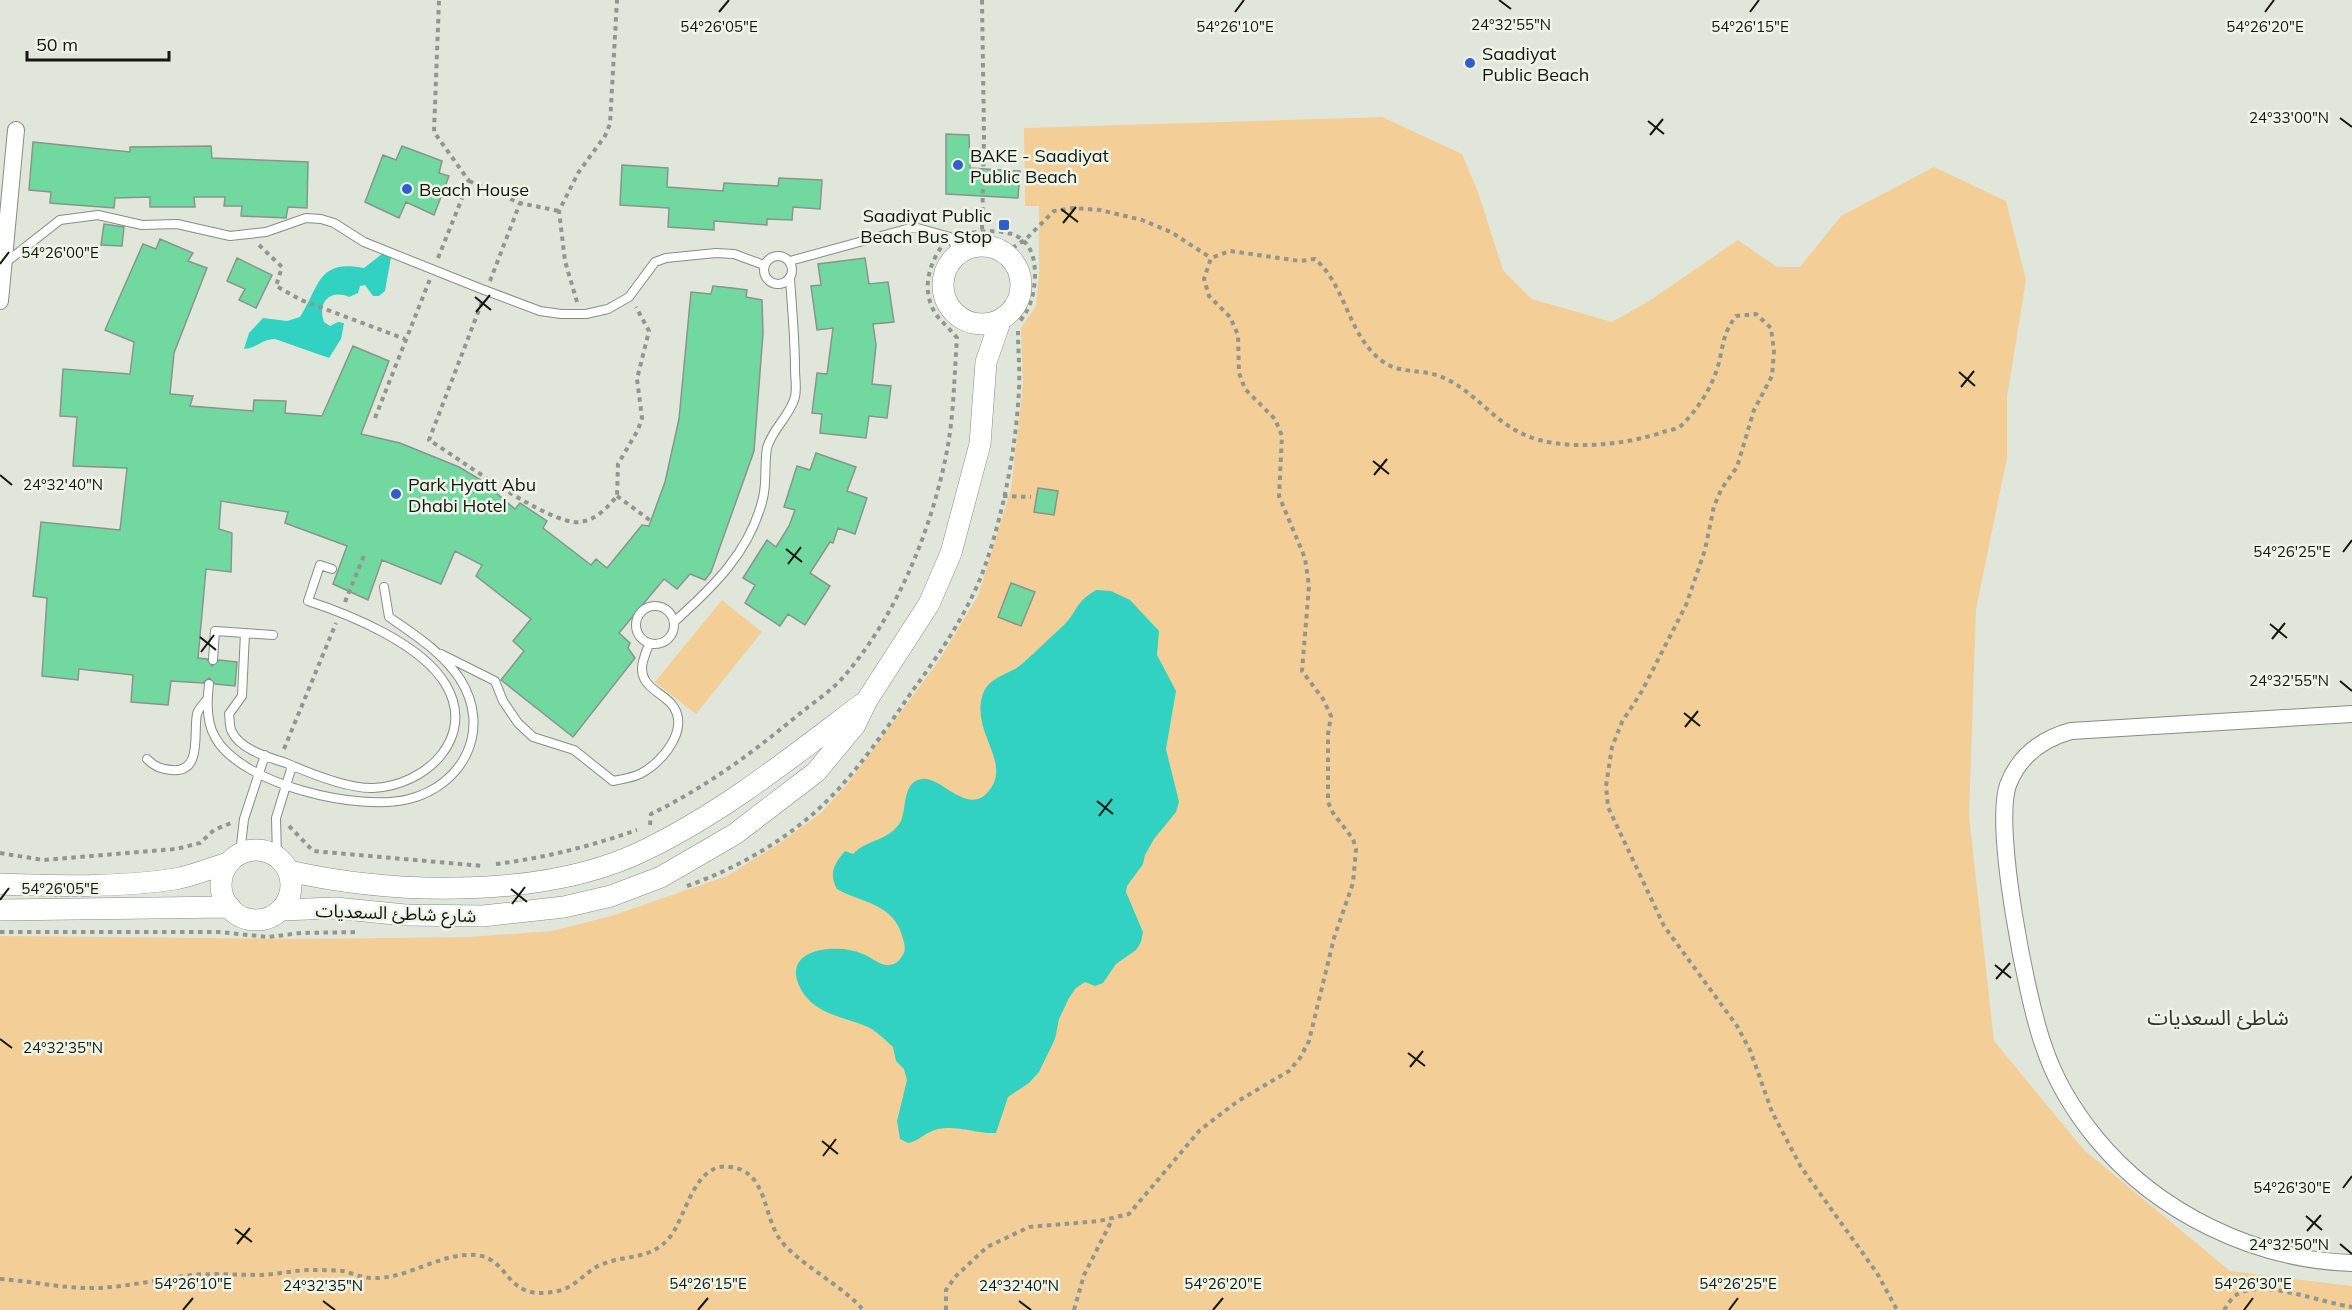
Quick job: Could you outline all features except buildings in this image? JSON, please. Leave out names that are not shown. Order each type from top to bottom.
[{"type":"street","points":[[0,301],[16,130]]},
{"type":"street","points":[[955,244],[983,245],[1005,253],[1014,262],[1022,284],[1015,307],[1001,319],[987,324],[965,321],[948,305],[943,288],[945,270],[955,244]]},
{"type":"street","name":"شارع شاطئ السعديات","points":[[281,910],[335,908],[405,915],[483,916],[564,907],[611,896],[661,877],[735,834],[816,772],[855,725],[867,700],[929,604],[951,553],[980,444],[986,362],[1001,319]]},
{"type":"street","name":"شارع شاطئ السعديات","points":[[965,321],[979,337],[986,362]]},
{"type":"street","name":"شارع شاطئ السعديات","points":[[283,863],[374,885],[430,889],[506,885],[587,871],[645,851],[716,812],[867,700]]},
{"type":"street","points":[[2352,714],[2071,732],[2048,739],[2027,754],[2012,775],[2005,799],[2005,830],[2018,935],[2036,1023],[2055,1073],[2080,1118],[2108,1151],[2133,1175],[2176,1208],[2201,1223],[2244,1242],[2280,1254],[2352,1263]]},
{"type":"street","points":[[687,828],[703,853]]},
{"type":"street","points":[[0,884],[75,887],[177,878],[259,849],[283,863],[291,892],[281,910],[272,917],[249,919],[230,908],[0,910]]},
{"type":"street","points":[[230,908],[221,886],[234,858]]},
{"type":"lane","points":[[3,265],[60,220],[98,215],[142,225],[177,224],[230,236],[267,232],[306,218],[321,219],[334,223],[364,242],[540,311],[580,314],[608,309],[629,297],[655,262],[666,258],[716,253],[734,254],[764,265]]},
{"type":"lane","points":[[790,261],[914,226],[955,244]]},
{"type":"lane","points":[[649,644],[664,642],[670,637],[674,622],[708,592],[741,553],[753,530],[763,496],[767,450],[796,395],[795,330],[790,278],[792,269],[790,261],[784,256],[776,255],[764,265]]},
{"type":"lane","points":[[764,265],[764,273],[768,281],[776,284],[784,283],[790,278]]},
{"type":"lane","points":[[245,633],[242,696],[229,714],[232,732],[248,748],[292,766],[352,785],[372,788],[418,777],[443,755],[454,735],[454,708],[446,684],[412,651],[377,630],[309,601],[320,565],[332,569]]},
{"type":"lane","points":[[384,587],[389,617],[438,653],[495,681],[503,701],[518,723],[533,737],[574,750],[613,781],[639,775],[657,762],[677,730],[677,713],[665,697],[645,681],[641,667],[649,644]]},
{"type":"lane","points":[[649,644],[637,633],[637,617],[642,610],[657,606],[671,614],[674,622]]},
{"type":"lane","points":[[213,660],[215,631],[273,635]]},
{"type":"lane","points":[[209,684],[207,699],[215,737],[234,758],[257,774],[322,796],[350,802],[385,803],[410,799],[436,789],[452,776],[466,758],[473,736],[468,695],[460,679],[438,653]]},
{"type":"lane","points":[[147,759],[154,767],[163,769],[177,770],[187,766],[193,758],[197,713],[207,699]]},
{"type":"lane","points":[[234,858],[257,774],[265,755]]},
{"type":"lane","points":[[283,863],[276,818],[292,766]]},
{"type":"path","points":[[434,115],[439,0]]},
{"type":"path","points":[[580,314],[565,261],[559,212],[578,173],[605,136],[610,124],[616,0]]},
{"type":"path","points":[[982,0],[984,136],[982,231]]},
{"type":"path","points":[[469,181],[520,203],[559,212]]},
{"type":"path","points":[[520,203],[429,440],[543,512],[568,521],[581,522],[598,515],[617,496],[618,464],[639,430],[642,418],[637,379],[649,331],[629,297]]},
{"type":"path","points":[[1005,253],[1026,239],[1054,211],[1074,208],[1100,210],[1142,220],[1171,232],[1212,258]]},
{"type":"path","points":[[276,818],[295,831],[312,851],[484,866],[530,860],[590,846],[651,825],[651,814],[688,796],[752,754],[826,693],[852,666],[894,602],[918,547],[938,489],[952,418],[957,338],[931,306],[927,276],[940,249],[982,231],[1010,233],[1026,239]]},
{"type":"path","points":[[251,234],[282,267],[276,286],[301,300],[405,339]]},
{"type":"path","points":[[946,1310],[946,1290],[955,1277],[987,1246],[1006,1235],[1029,1227],[1113,1218],[1129,1214],[1200,1130],[1238,1101],[1289,1071],[1300,1058],[1309,1041],[1334,938],[1353,883],[1356,849],[1353,839],[1333,813],[1328,802],[1330,716],[1323,699],[1302,671],[1309,586],[1305,558],[1280,496],[1282,436],[1275,419],[1245,390],[1239,373],[1238,335],[1230,317],[1209,296],[1204,279],[1212,258],[1230,251],[1300,261],[1315,259],[1325,268],[1336,285],[1361,338],[1390,368],[1408,372],[1434,373],[1453,382],[1497,419],[1527,436],[1558,442],[1603,446],[1640,441],[1682,426],[1705,396],[1718,366],[1724,332],[1736,316],[1756,314],[1770,328],[1774,351],[1772,376],[1754,410],[1737,467],[1722,488],[1714,506],[1705,550],[1686,605],[1663,646],[1642,692],[1622,722],[1612,747],[1606,786],[1608,807],[1664,926],[1737,1026],[1750,1050],[1760,1072],[1762,1086],[1772,1112],[1801,1167],[1877,1273],[1897,1310]]},
{"type":"path","points":[[617,496],[651,521]]},
{"type":"path","points":[[1003,496],[1031,497]]},
{"type":"path","points":[[279,761],[365,553]]},
{"type":"path","points":[[0,853],[43,860],[176,849],[200,843],[223,825],[244,819]]},
{"type":"path","points":[[0,1279],[96,1288],[194,1275],[264,1275],[307,1270],[343,1271],[373,1278],[399,1274],[453,1258],[476,1255],[491,1260],[519,1288],[533,1294],[556,1291],[569,1288],[599,1265],[620,1259],[641,1257],[658,1250],[671,1236],[693,1190],[710,1173],[728,1166],[744,1170],[762,1190],[771,1224],[780,1241],[863,1310]]},
{"type":"path","points":[[1074,1310],[1084,1275],[1113,1218]]},
{"type":"path","points":[[2224,1310],[2235,1295],[2255,1289],[2281,1291],[2352,1307]]},
{"type":"shaded area","points":[[1382,117],[1462,154],[1478,192],[1503,270],[1532,299],[1612,322],[1649,301],[1738,240],[1777,267],[1800,267],[1841,216],[1934,167],[2006,201],[2026,280],[2007,397],[2007,458],[1976,609],[1969,816],[1994,1041],[2084,1150],[2230,1271],[2352,1286],[2352,1310],[0,1310],[0,936],[303,939],[469,937],[552,931],[611,916],[727,876],[777,845],[820,814],[848,783],[938,662],[978,596],[1011,489],[1023,386],[1021,328],[1036,306],[1039,275],[1039,206],[1025,206],[1024,128]]},
{"type":"shaded area","points":[[722,600],[762,632],[696,714],[655,682]]},
{"type":"water","points":[[382,254],[391,257],[385,291],[379,296],[373,296],[365,285],[360,286],[358,293],[349,297],[331,296],[324,303],[322,315],[324,322],[330,326],[338,322],[344,323],[341,339],[329,358],[275,339],[266,340],[244,349],[249,333],[263,318],[287,321],[300,317],[328,271],[349,266],[364,268]]},
{"type":"water","points":[[1096,590],[1111,591],[1130,600],[1159,631],[1157,655],[1176,691],[1166,749],[1179,802],[1176,812],[1154,839],[1143,864],[1127,886],[1126,892],[1143,932],[1141,942],[1136,950],[1116,964],[1103,983],[1095,986],[1085,982],[1076,988],[1059,1019],[1055,1039],[1039,1072],[1029,1083],[1008,1097],[996,1133],[945,1128],[934,1130],[908,1143],[900,1139],[897,1121],[907,1080],[904,1069],[896,1061],[893,1047],[868,1027],[819,1008],[810,1001],[798,983],[797,966],[808,954],[827,949],[856,951],[885,965],[896,963],[899,960],[905,948],[899,927],[885,911],[837,889],[833,878],[836,864],[845,851],[853,854],[896,828],[903,815],[908,790],[916,781],[929,780],[963,798],[972,800],[988,792],[995,781],[996,770],[980,711],[985,690],[994,680],[1028,658],[1068,621],[1084,599]]},
{"type":"place","name":"Saadiyat Public Beach","points":[[1470,63]]},
{"type":"place","name":"BAKE - Saadiyat Public Beach","points":[[958,165]]},
{"type":"place","name":"Beach House","points":[[407,189]]},
{"type":"place","name":"Saadiyat Public Beach Bus Stop","points":[[1004,225]]},
{"type":"place","name":"Park Hyatt Abu Dhabi Hotel","points":[[396,494]]},
{"type":"district","name":"شاطئ السعديات","points":[[2218,1017]]}]
